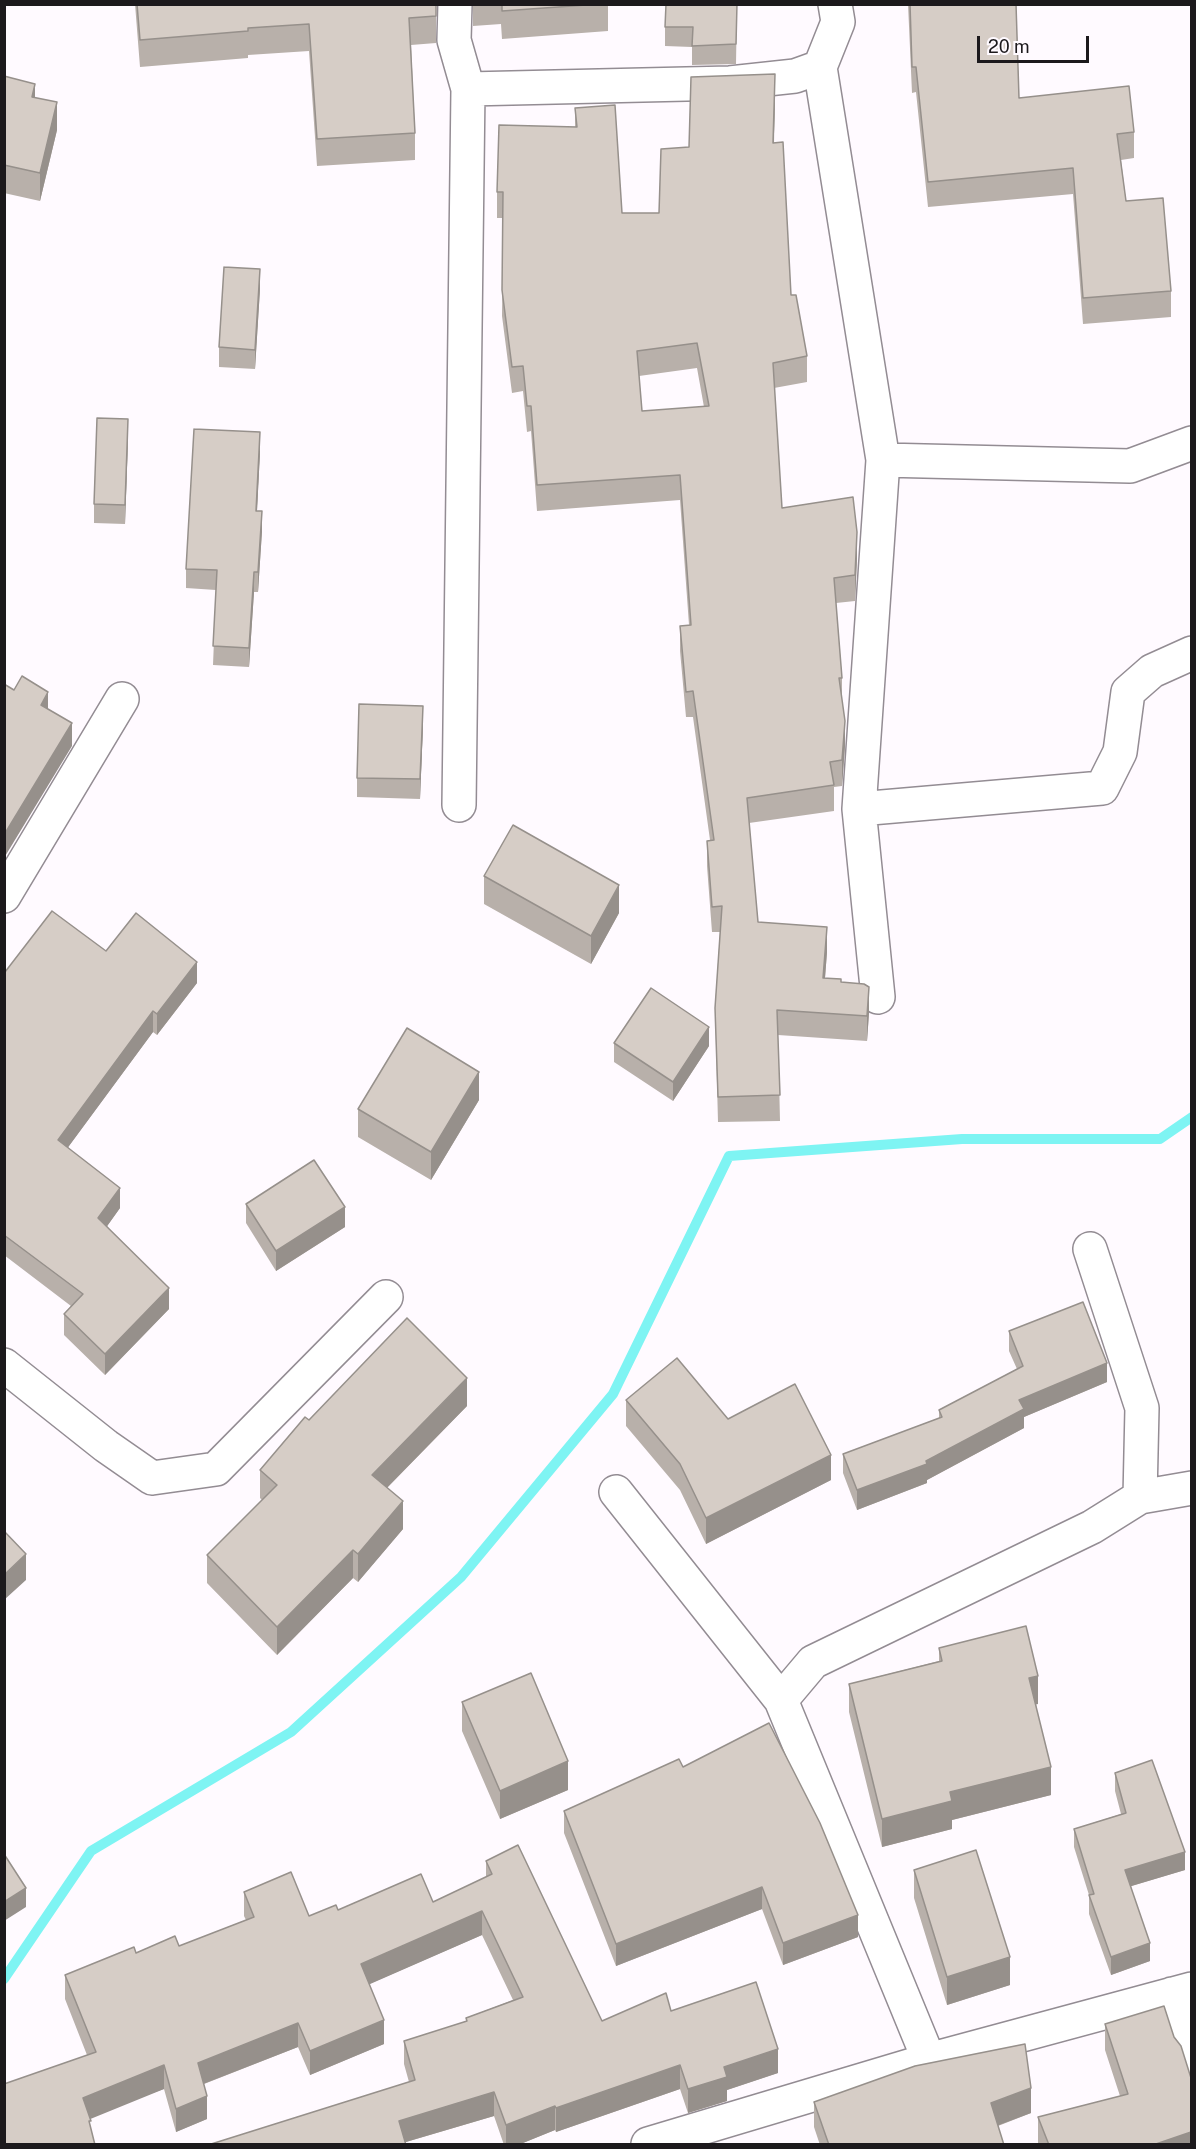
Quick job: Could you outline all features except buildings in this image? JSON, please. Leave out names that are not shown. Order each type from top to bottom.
[{"type":"street","points":[[455,4],[454,40],[468,89],[459,805]]},
{"type":"street","points":[[835,4],[838,22],[820,67],[883,460],[859,809],[878,997]]},
{"type":"street","points":[[468,89],[730,83],[795,76],[820,67]]},
{"type":"street","points":[[883,460],[1130,466],[1191,443]]},
{"type":"street","points":[[859,809],[1102,788],[1120,752],[1128,692],[1152,671],[1191,653]]},
{"type":"street","points":[[4,896],[122,699]]},
{"type":"street","points":[[1090,1250],[1142,1408],[1140,1497]]},
{"type":"street","points":[[4,1365],[106,1446],[152,1478],[216,1468],[386,1297]]},
{"type":"street","points":[[781,1700],[813,1662],[1092,1527],[1140,1497],[1191,1488]]},
{"type":"street","points":[[616,1492],[781,1700],[929,2060]]},
{"type":"street","points":[[648,2145],[929,2060],[1182,1991],[1191,2056]]},
{"type":"waterway","points":[[4,1979],[91,1851],[291,1732],[461,1577],[613,1394],[729,1156],[962,1139],[1160,1139],[1192,1117]]}]
